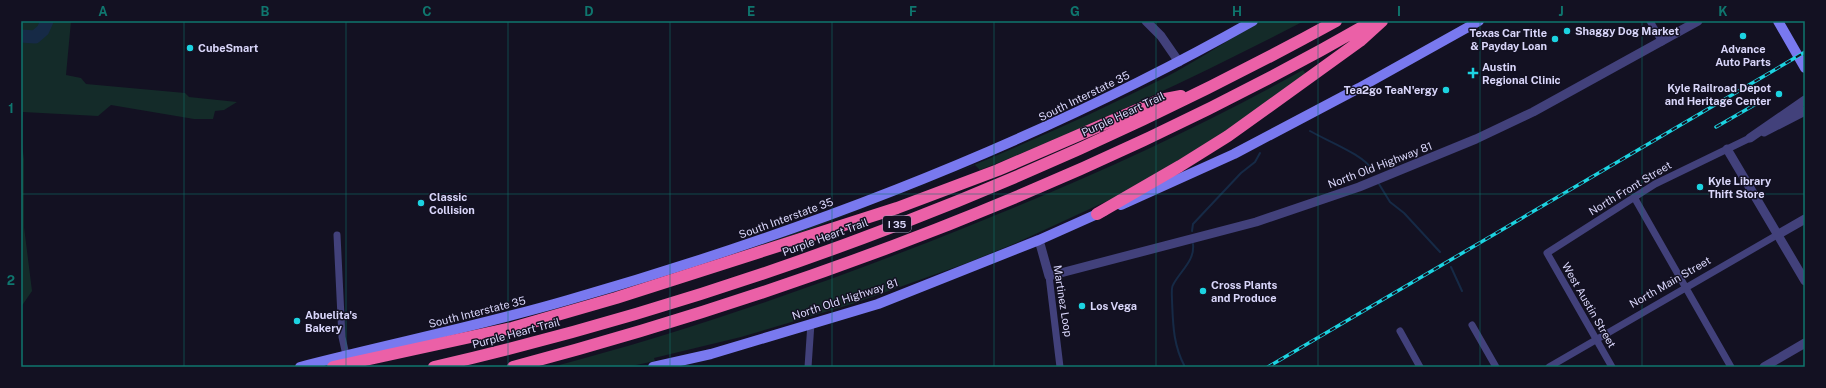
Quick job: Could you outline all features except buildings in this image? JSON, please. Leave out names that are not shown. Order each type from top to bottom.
[{"type":"highway","name":"Purple Heart Trail","points":[[434,367],[597,325],[768,271],[848,242],[967,196],[1064,155],[1198,93],[1336,21]]},
{"type":"highway","name":"I 35","points":[[513,367],[586,347],[758,294],[990,207],[1190,117],[1325,48],[1373,21]]},
{"type":"highway","points":[[1097,214],[1180,166],[1228,136],[1360,41],[1382,21]]},
{"type":"highway","points":[[333,367],[512,328],[623,296],[897,208],[998,170],[1160,100],[1198,93]]},
{"type":"main road","name":"South Interstate 35","points":[[300,367],[460,329],[568,300],[729,251],[800,226],[981,157],[1048,127],[1179,62],[1253,21]]},
{"type":"main road","points":[[1039,240],[1097,214],[1125,204],[1234,154],[1359,88],[1479,21]]},
{"type":"main road","points":[[1778,21],[1805,68]]},
{"type":"main road","name":"North Old Highway 81","points":[[653,367],[711,354],[878,304],[1039,240]]},
{"type":"street","points":[[1146,21],[1161,36],[1179,62]]},
{"type":"street","points":[[1650,21],[1662,42]]},
{"type":"street","name":"North Old Highway 81","points":[[1049,276],[1250,224],[1359,187],[1476,139],[1533,112],[1698,21]]},
{"type":"street","name":"North Front Street","points":[[1750,138],[1805,100]]},
{"type":"street","name":"North Front Street","points":[[1547,253],[1655,184],[1750,138],[1771,130],[1805,111]]},
{"type":"street","points":[[1727,149],[1805,281]]},
{"type":"street","points":[[1634,197],[1731,367]]},
{"type":"street","name":"North Main Street","points":[[1549,367],[1684,287],[1805,219]]},
{"type":"street","points":[[337,235],[342,337],[346,355]]},
{"type":"street","name":"Martinez Loop","points":[[1039,240],[1049,276],[1060,367]]},
{"type":"street","name":"West Austin Street","points":[[1547,253],[1612,367]]},
{"type":"street","points":[[808,367],[811,323]]},
{"type":"street","points":[[1472,325],[1496,367]]},
{"type":"street","points":[[1400,331],[1420,367]]},
{"type":"street","points":[[1764,367],[1805,343]]},
{"type":"green space","points":[[21,21],[71,21],[66,75],[81,78],[86,84],[185,93],[189,97],[237,102],[224,110],[215,111],[213,119],[194,119],[111,105],[98,116],[23,112],[21,137]]},
{"type":"green space","points":[[1260,21],[1304,21],[1184,81],[1063,136],[980,170],[975,165],[909,190],[1056,129],[1164,78]]},
{"type":"green space","points":[[1303,70],[1306,74],[1234,127],[1120,195],[1016,243],[967,263],[852,304],[741,337],[654,358],[655,361],[627,367],[552,367],[604,353],[760,304],[964,228],[1136,155],[1220,114]]},
{"type":"green space","points":[[21,137],[24,159],[24,227],[32,291],[21,307]]},
{"type":"green space","points":[[885,200],[805,231],[720,259],[777,240]]},
{"type":"waterway","points":[[21,36],[35,37],[43,30],[47,21]]},
{"type":"waterway","points":[[1310,131],[1362,159],[1373,171]]},
{"type":"waterway","points":[[1192,231],[1193,224],[1241,173],[1255,162],[1260,153]]},
{"type":"waterway","points":[[1379,184],[1390,202],[1404,213],[1440,252]]},
{"type":"waterway","points":[[1185,367],[1178,351],[1174,334],[1172,286],[1192,256],[1193,244]]},
{"type":"waterway","points":[[1451,267],[1462,291]]},
{"type":"railway","points":[[1268,367],[1805,52]]},
{"type":"railway","points":[[1716,127],[1756,104]]},
{"type":"place","name":"Shaggy Dog Market","points":[[1567,31]]},
{"type":"place","name":"Advance Auto Parts","points":[[1743,36]]},
{"type":"place","name":"Texas Car Title & Payday Loan","points":[[1555,39]]},
{"type":"place","name":"CubeSmart","points":[[190,48]]},
{"type":"place","name":"Austin Regional Clinic","points":[[1473,73]]},
{"type":"place","name":"Tea2go TeaN'ergy","points":[[1446,90]]},
{"type":"place","name":"Kyle Railroad Depot and Heritage Center","points":[[1779,94]]},
{"type":"place","name":"Kyle Library Thift Store","points":[[1700,187]]},
{"type":"place","name":"Classic Collision","points":[[421,203]]},
{"type":"place","name":"Cross Plants and Produce","points":[[1203,291]]},
{"type":"place","name":"Los Vega","points":[[1082,306]]},
{"type":"place","name":"Abuelita's Bakery","points":[[297,321]]}]
